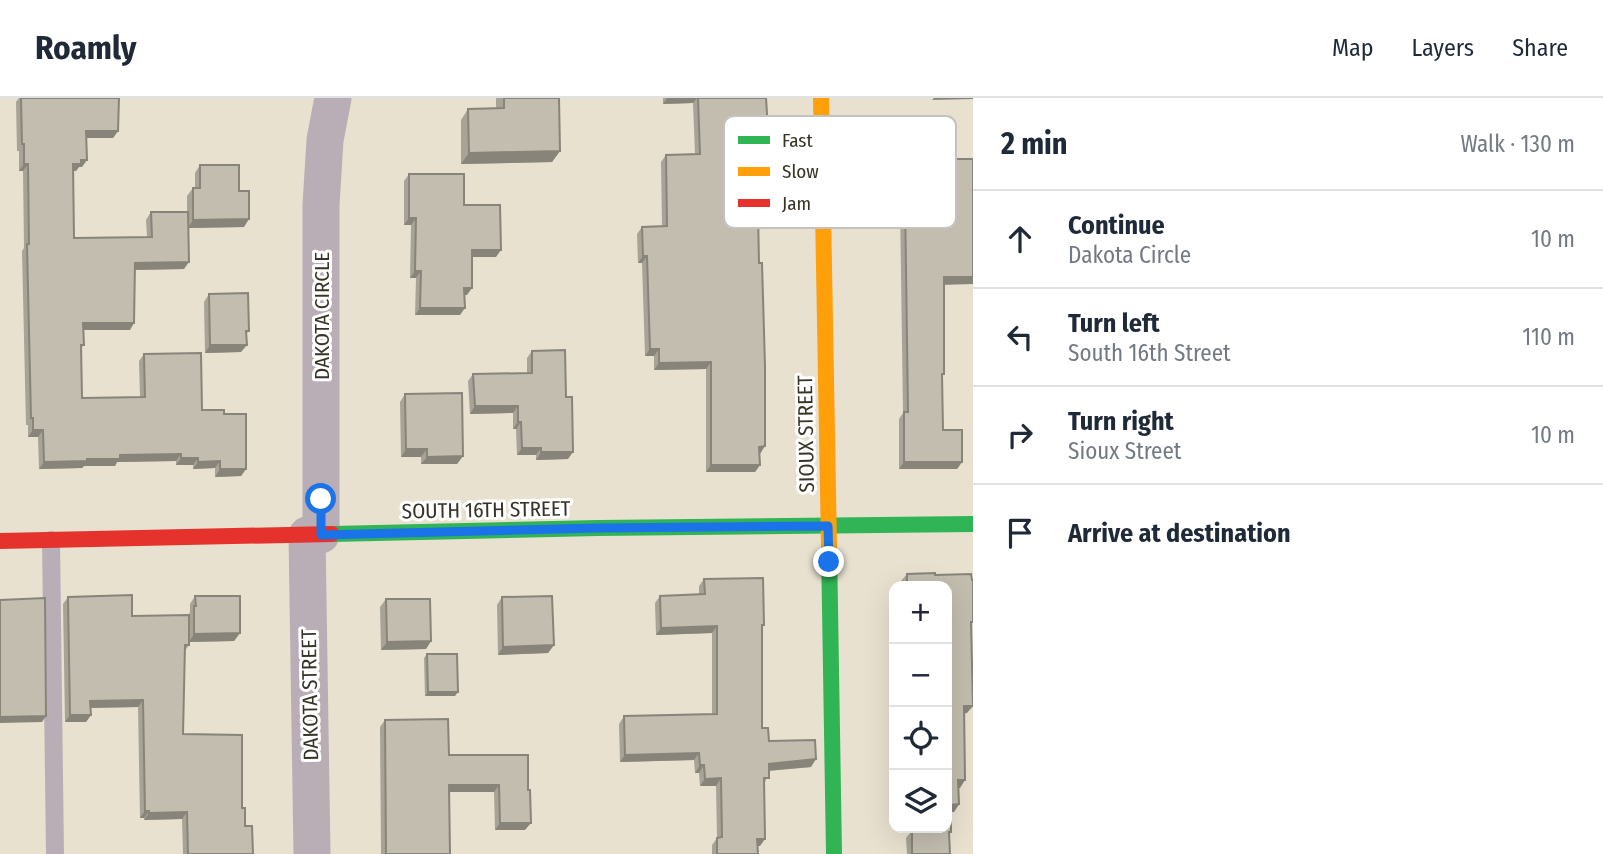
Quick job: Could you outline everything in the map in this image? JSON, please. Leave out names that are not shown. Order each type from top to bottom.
[{"type":"street","name":"DAKOTA CIRCLE","points":[[314,535],[321,205],[325,140],[333,98]]},
{"type":"street","name":"SIOUX STREET","points":[[821,98],[821,116]]},
{"type":"street","name":"SIOUX STREET","points":[[823,228],[834,854]]},
{"type":"street","name":"SOUTH 16TH STREET","points":[[0,541],[598,528],[973,524]]},
{"type":"street","name":"DAKOTA STREET","points":[[312,854],[314,535]]},
{"type":"lane","points":[[51,540],[55,854]]},
{"type":"building","points":[[21,98],[119,98],[118,131],[86,131],[87,160],[81,160],[81,164],[73,164],[74,238],[152,237],[151,212],[188,212],[189,262],[135,263],[134,323],[83,323],[82,398],[145,397],[144,354],[201,353],[202,410],[246,414],[246,469],[220,469],[220,461],[198,462],[198,458],[181,458],[181,454],[120,455],[120,459],[44,462],[43,430],[33,430],[31,418],[28,164],[24,164]]},
{"type":"building","points":[[504,98],[559,98],[560,151],[469,153],[468,109],[504,108]]},
{"type":"building","points":[[698,98],[766,98],[767,116],[724,116],[724,228],[758,228],[759,263],[762,263],[765,446],[759,447],[760,465],[711,465],[711,362],[659,363],[659,349],[650,349],[647,256],[643,256],[642,227],[667,226],[666,155],[700,154]]},
{"type":"building","points":[[956,159],[973,159],[973,277],[944,277],[943,430],[962,430],[962,462],[904,462],[904,412],[908,412],[905,228],[956,228]]},
{"type":"building","points":[[200,165],[239,165],[239,191],[249,191],[249,219],[193,220],[193,188],[200,188]]},
{"type":"building","points":[[409,174],[464,174],[464,205],[500,205],[501,250],[472,250],[472,288],[464,288],[465,308],[420,308],[421,271],[415,271],[416,218],[409,218]]},
{"type":"building","points":[[248,293],[247,345],[210,345],[209,294]]},
{"type":"building","points":[[565,350],[566,397],[572,397],[573,452],[541,452],[541,448],[522,448],[518,406],[475,406],[473,374],[532,373],[532,351]]},
{"type":"building","points":[[462,393],[463,456],[427,457],[427,449],[406,449],[405,394]]},
{"type":"building","points":[[907,574],[971,574],[973,580],[973,706],[964,706],[965,780],[958,780],[959,804],[952,805],[952,581],[907,581]]},
{"type":"building","points":[[763,578],[762,728],[768,728],[769,741],[815,740],[816,759],[769,764],[769,778],[764,778],[765,839],[757,839],[758,854],[717,854],[717,838],[722,837],[721,778],[705,779],[704,765],[700,765],[699,753],[625,755],[624,716],[717,714],[717,626],[661,628],[660,596],[705,594],[704,579]]},
{"type":"building","points":[[132,595],[132,616],[189,615],[189,645],[185,645],[183,734],[242,735],[242,808],[245,808],[245,826],[252,826],[253,854],[188,854],[187,812],[145,811],[143,700],[90,701],[91,715],[70,715],[68,597]]},
{"type":"building","points":[[195,596],[240,596],[240,633],[194,634]]},
{"type":"building","points":[[552,596],[554,645],[503,647],[502,597]]},
{"type":"building","points":[[45,598],[46,716],[0,717],[0,600]]},
{"type":"building","points":[[386,599],[430,599],[431,641],[387,642]]},
{"type":"building","points":[[427,654],[457,654],[458,692],[428,692]]},
{"type":"building","points":[[448,719],[449,755],[528,755],[531,823],[500,823],[499,785],[449,785],[450,854],[386,854],[385,720]]},
{"type":"building","points":[[912,833],[949,833],[950,854],[912,854]]},
{"type":"traffic: fast","points":[[332,534],[973,524]]},
{"type":"traffic: fast","points":[[829,546],[834,854]]},
{"type":"traffic: slow","points":[[821,98],[821,116]]},
{"type":"traffic: slow","points":[[823,228],[829,546]]},
{"type":"traffic: jam","points":[[0,541],[332,534]]},
{"type":"route","points":[[321,499],[321,535],[828,526],[829,562]]}]
